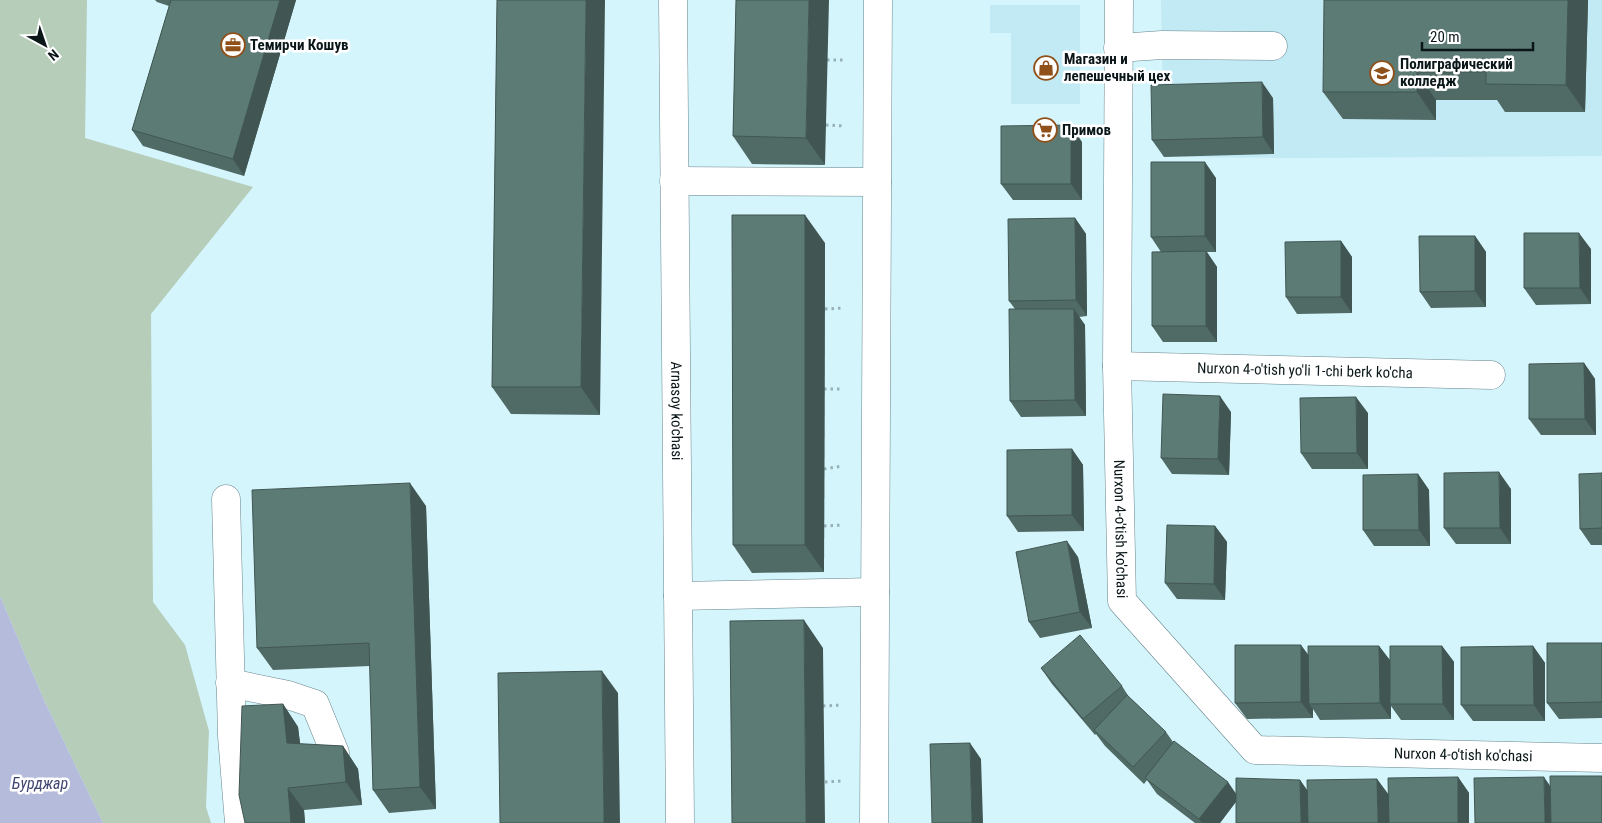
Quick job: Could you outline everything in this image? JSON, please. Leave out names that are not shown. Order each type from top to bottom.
[{"type":"street","name":"Arnasoy ko'chasi","points":[[673,0],[680,823]]},
{"type":"street","points":[[874,823],[878,0]]},
{"type":"street","name":"Nurxon 4-o'tish ko'chasi","points":[[1119,0],[1117,366],[1122,601],[1255,750],[1602,758]]},
{"type":"street","points":[[1118,48],[1162,45],[1273,46]]},
{"type":"street","points":[[674,181],[877,182]]},
{"type":"street","name":"Nurxon 4-o'tish yo'li 1-chi berk ko'cha","points":[[1117,366],[1491,375]]},
{"type":"street","points":[[226,499],[232,736],[239,823]]},
{"type":"street","points":[[678,596],[875,592]]},
{"type":"street","points":[[230,684],[288,695],[315,704],[335,753]]},
{"type":"shaded area","name":"Полиграфический колледж","points":[[1161,0],[1602,0],[1602,156],[1164,157]]},
{"type":"shaded area","name":"Магазин и лепешечный цех","points":[[990,5],[1080,5],[1080,104],[1011,104],[1011,33],[990,33]]},
{"type":"green space","points":[[0,0],[87,0],[85,138],[253,187],[151,314],[153,602],[185,645],[209,731],[206,807],[211,823],[103,823],[44,700],[0,596]]},
{"type":"water","name":"Бурджар","points":[[0,596],[44,700],[103,823],[0,823]]},
{"type":"building","points":[[171,0],[280,0],[233,159],[132,130]]},
{"type":"building","points":[[497,0],[586,0],[581,387],[492,387]]},
{"type":"building","points":[[736,0],[809,0],[806,138],[733,136]]},
{"type":"building","points":[[1324,0],[1568,0],[1566,85],[1486,84],[1486,72],[1417,72],[1417,92],[1323,92]]},
{"type":"building","points":[[1262,82],[1263,137],[1152,140],[1151,85]]},
{"type":"building","points":[[1071,125],[1071,184],[1001,184],[1001,126]]},
{"type":"building","points":[[1151,162],[1205,162],[1205,236],[1151,237]]},
{"type":"building","points":[[732,215],[805,215],[805,545],[733,545]]},
{"type":"building","points":[[1075,218],[1076,300],[1009,301],[1008,219]]},
{"type":"building","points":[[1524,233],[1579,233],[1580,288],[1524,288]]},
{"type":"building","points":[[1419,236],[1475,236],[1475,291],[1420,292]]},
{"type":"building","points":[[1341,241],[1341,297],[1286,297],[1285,242]]},
{"type":"building","points":[[1206,251],[1206,326],[1152,326],[1152,252]]},
{"type":"building","points":[[1009,309],[1074,309],[1075,400],[1010,401]]},
{"type":"building","points":[[1584,363],[1585,419],[1529,419],[1529,364]]},
{"type":"building","points":[[1163,394],[1220,396],[1218,459],[1161,458]]},
{"type":"building","points":[[1356,397],[1357,453],[1301,453],[1300,398]]},
{"type":"building","points":[[1072,449],[1072,515],[1007,516],[1007,450]]},
{"type":"building","points":[[1499,472],[1500,528],[1444,528],[1444,473]]},
{"type":"building","points":[[1602,473],[1602,528],[1580,529],[1579,474]]},
{"type":"building","points":[[1418,474],[1419,530],[1363,530],[1363,475]]},
{"type":"building","points":[[410,483],[420,787],[373,790],[369,643],[257,648],[252,490]]},
{"type":"building","points":[[1167,525],[1215,526],[1214,584],[1165,583]]},
{"type":"building","points":[[1067,541],[1080,612],[1029,622],[1016,552]]},
{"type":"building","points":[[804,620],[806,823],[732,823],[730,621]]},
{"type":"building","points":[[1080,635],[1122,686],[1083,719],[1041,668]]},
{"type":"building","points":[[1547,643],[1602,643],[1602,702],[1547,703]]},
{"type":"building","points":[[1235,645],[1301,645],[1301,702],[1235,703]]},
{"type":"building","points":[[1308,646],[1379,646],[1380,703],[1309,704]]},
{"type":"building","points":[[1390,646],[1442,646],[1443,704],[1390,704]]},
{"type":"building","points":[[1533,646],[1534,705],[1461,705],[1461,647]]},
{"type":"building","points":[[602,671],[604,823],[500,823],[498,673]]},
{"type":"building","points":[[1127,695],[1166,732],[1133,767],[1094,730]]},
{"type":"building","points":[[283,704],[287,743],[343,746],[346,782],[288,788],[291,823],[245,823],[239,795],[242,706]]},
{"type":"building","points":[[1174,741],[1228,782],[1199,819],[1145,778]]},
{"type":"building","points":[[970,743],[972,823],[932,823],[930,744]]},
{"type":"building","points":[[1550,776],[1602,776],[1602,823],[1551,823]]},
{"type":"building","points":[[1458,777],[1458,823],[1389,823],[1388,778]]},
{"type":"building","points":[[1544,777],[1545,823],[1475,823],[1474,778]]},
{"type":"building","points":[[1236,778],[1300,780],[1301,823],[1236,823]]},
{"type":"building","points":[[1377,779],[1378,823],[1308,823],[1307,780]]},
{"type":"place","name":"Темирчи Кошув","points":[[233,45]]},
{"type":"place","name":"Магазин и лепешечный цех","points":[[1046,68]]},
{"type":"place","name":"Полиграфический колледж","points":[[1382,73]]},
{"type":"place","name":"Примов","points":[[1045,130]]}]
